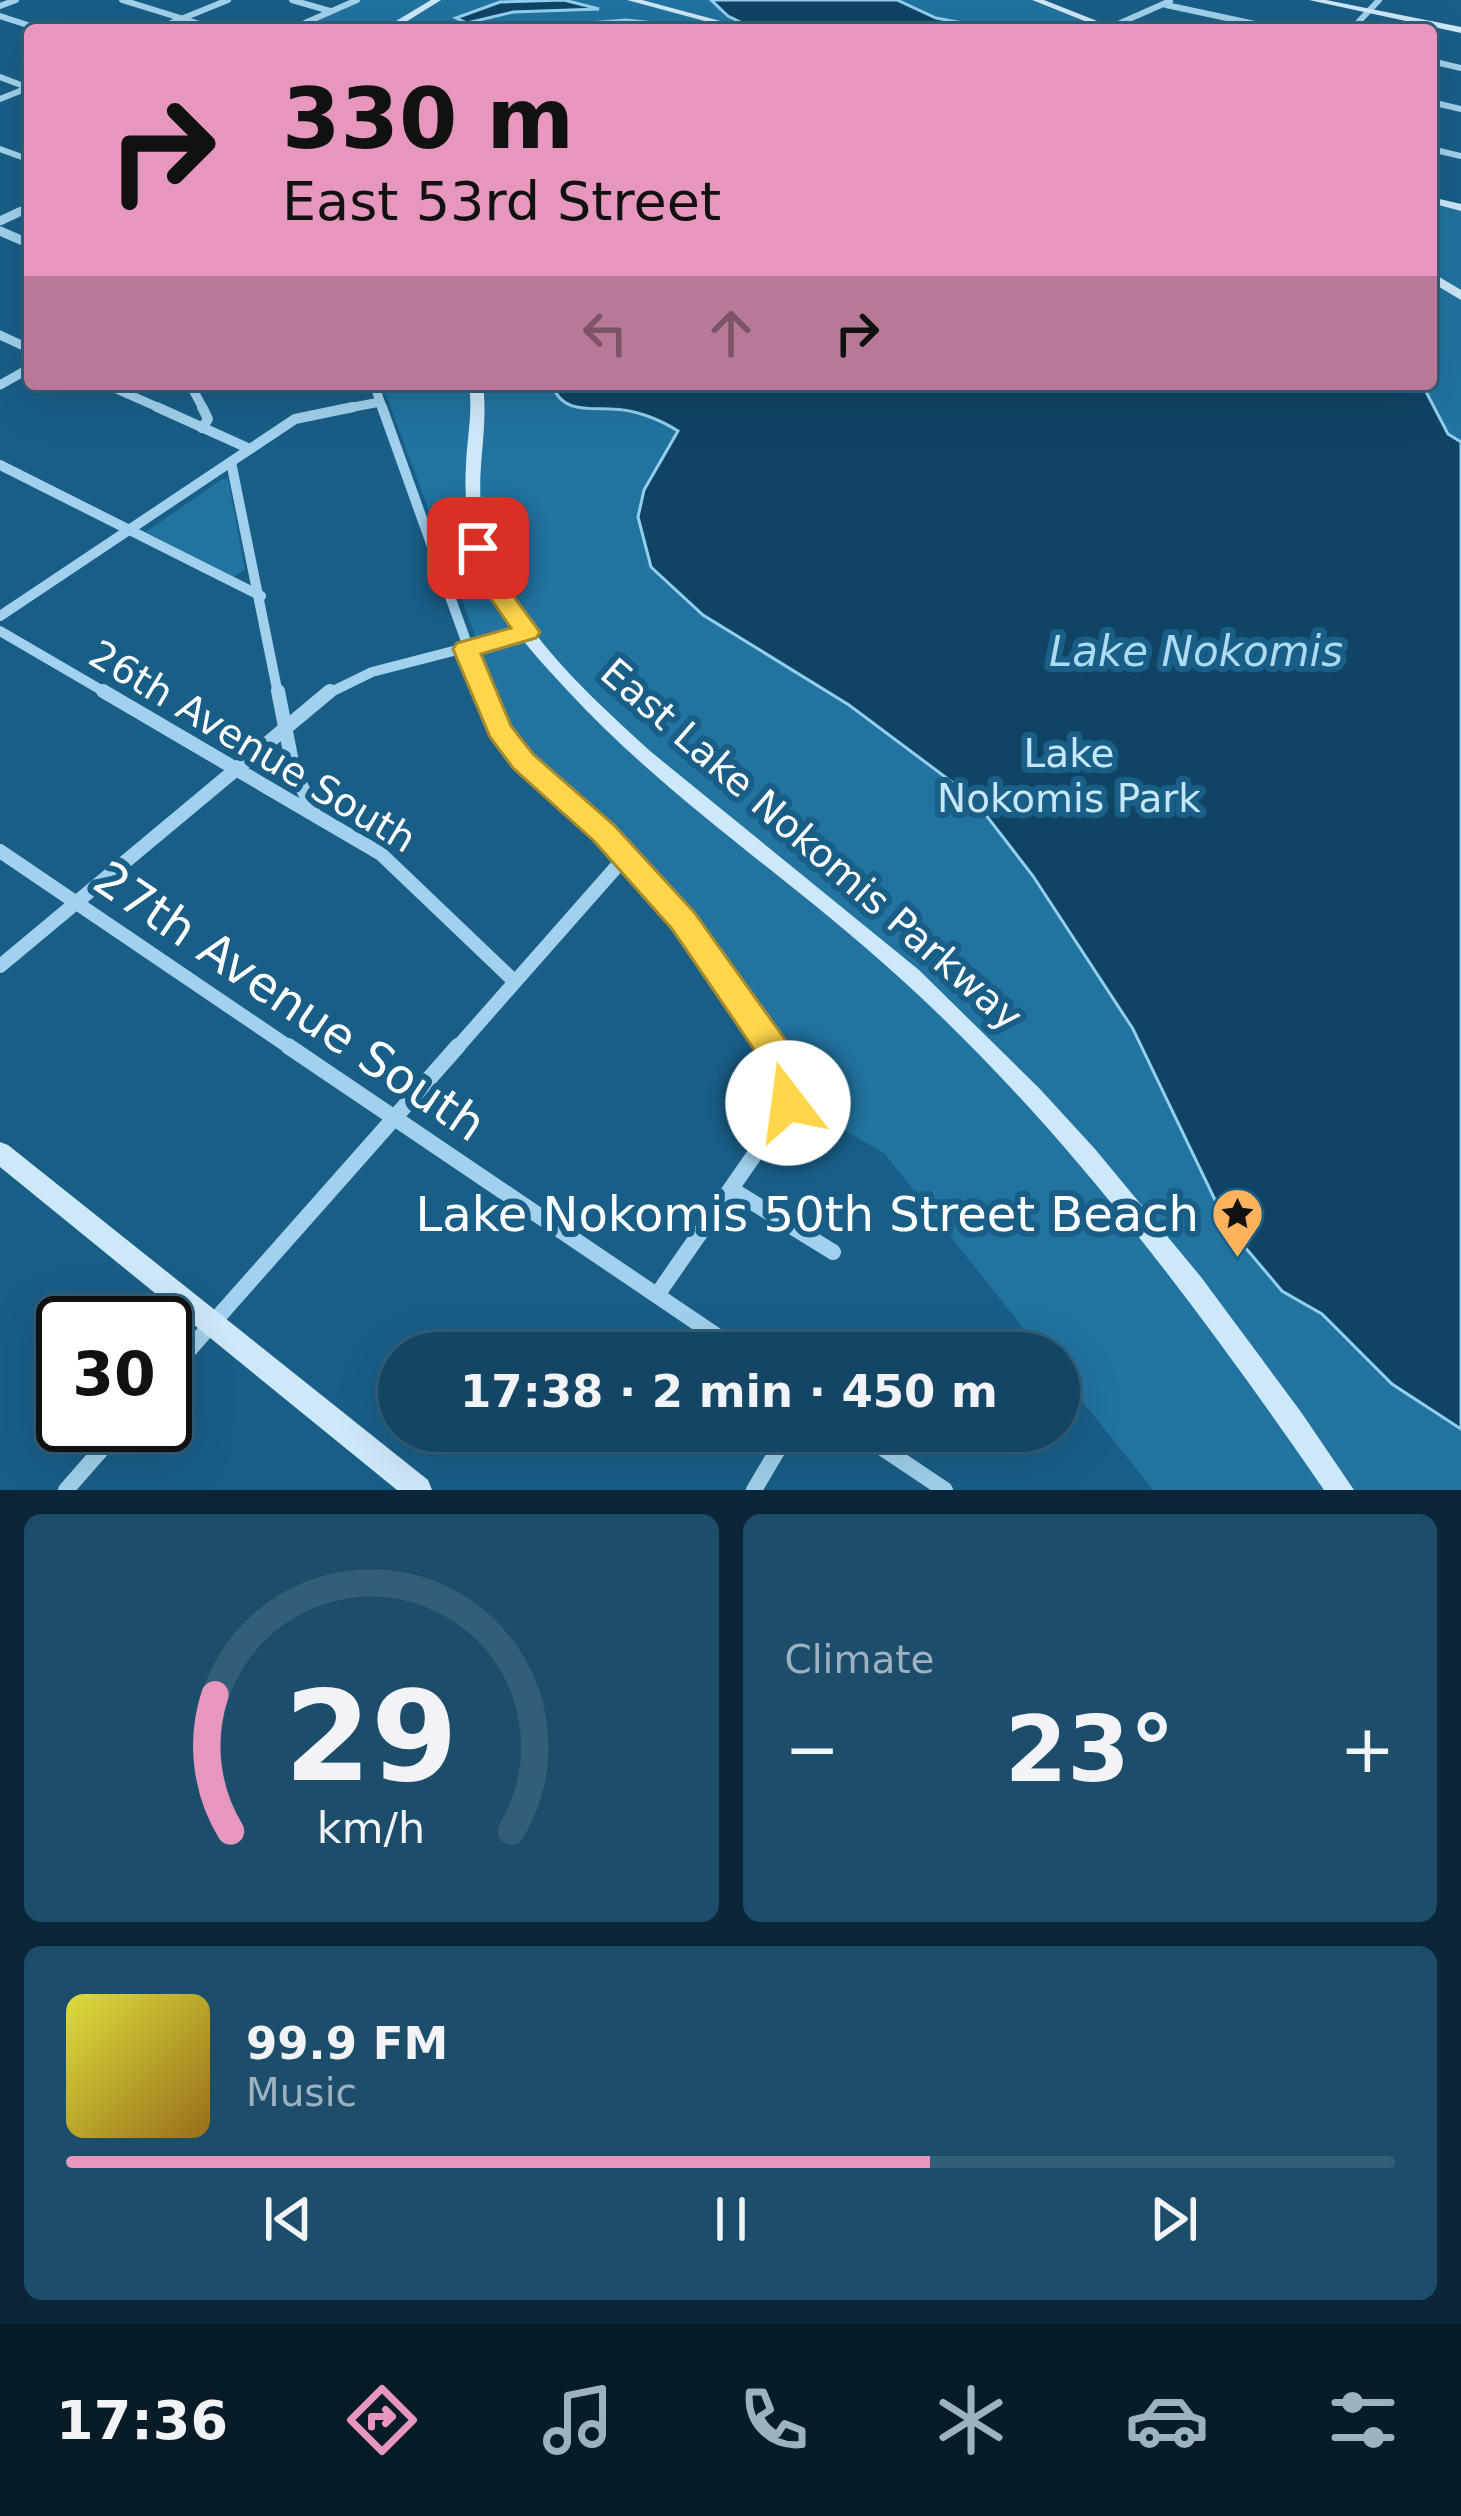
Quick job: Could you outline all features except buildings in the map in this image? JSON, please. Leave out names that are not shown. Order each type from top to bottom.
[{"type":"street","points":[[0,6],[16,0]]},
{"type":"street","points":[[122,0],[199,24]]},
{"type":"street","points":[[169,24],[228,0]]},
{"type":"street","points":[[292,0],[332,11]]},
{"type":"street","points":[[303,24],[357,0]]},
{"type":"street","points":[[396,24],[436,0]]},
{"type":"street","points":[[631,0],[724,24]]},
{"type":"street","points":[[1036,0],[1099,24]]},
{"type":"street","points":[[1313,0],[1432,24]]},
{"type":"street","points":[[1356,24],[1378,0]]},
{"type":"street","points":[[1123,24],[1168,3],[1257,24]]},
{"type":"street","points":[[118,390],[250,449]]},
{"type":"street","points":[[193,390],[208,419],[202,428]]},
{"type":"street","points":[[376,390],[494,720],[511,746],[626,856],[695,937],[786,1073],[790,1093],[781,1118],[657,1295]]},
{"type":"street","name":"East Lake Nokomis Parkway","points":[[477,390],[480,411],[472,509],[478,548],[503,599],[527,632],[580,695],[646,761],[882,949],[1047,1109],[1186,1274],[1340,1490]]},
{"type":"street","points":[[0,616],[295,419],[380,402]]},
{"type":"street","points":[[231,462],[300,790],[325,820]]},
{"type":"street","points":[[0,465],[261,596]]},
{"type":"street","name":"26th Avenue South","points":[[0,632],[381,854],[513,980]]},
{"type":"street","points":[[0,966],[343,682],[527,632]]},
{"type":"street","name":"27th Avenue South","points":[[0,851],[711,1332]]},
{"type":"street","points":[[192,1346],[626,856]]},
{"type":"street","points":[[0,1153],[418,1490]]},
{"type":"street","points":[[730,1189],[833,1252]]},
{"type":"street","points":[[66,1490],[99,1452]]},
{"type":"street","points":[[754,1490],[777,1452]]},
{"type":"street","points":[[888,1452],[945,1490]]},
{"type":"green space","points":[[362,0],[1030,0],[1092,24],[308,24]]},
{"type":"green space","name":"Lake Nokomis Park","points":[[1437,205],[1461,211],[1461,1490],[1153,1490],[1080,1398],[1080,1332],[1026,1332],[884,1153],[797,1103],[794,1061],[685,912],[622,838],[512,735],[384,390],[1437,390]]},
{"type":"green space","points":[[228,479],[245,570],[233,577],[146,532]]},
{"type":"water","points":[[564,0],[599,9],[513,12],[467,23],[456,18],[500,2]]},
{"type":"water","points":[[711,0],[897,0],[936,18],[968,24],[745,24]]},
{"type":"water","points":[[626,20],[664,24],[575,24]]},
{"type":"water","name":"Lake Nokomis","points":[[1425,390],[1448,434],[1461,442],[1461,1429],[1392,1384],[1322,1314],[1282,1291],[1228,1227],[1133,1029],[1033,876],[972,797],[849,705],[703,615],[651,567],[638,517],[644,490],[678,431],[637,413],[569,404],[556,393]]},
{"type":"place","name":"Lake Nokomis 50th Street Beach","points":[[1238,1260]]},
{"type":"route","points":[[478,548],[503,599],[527,632],[466,649],[499,730],[523,761],[604,833],[683,920],[780,1059],[788,1079],[788,1103]]}]
